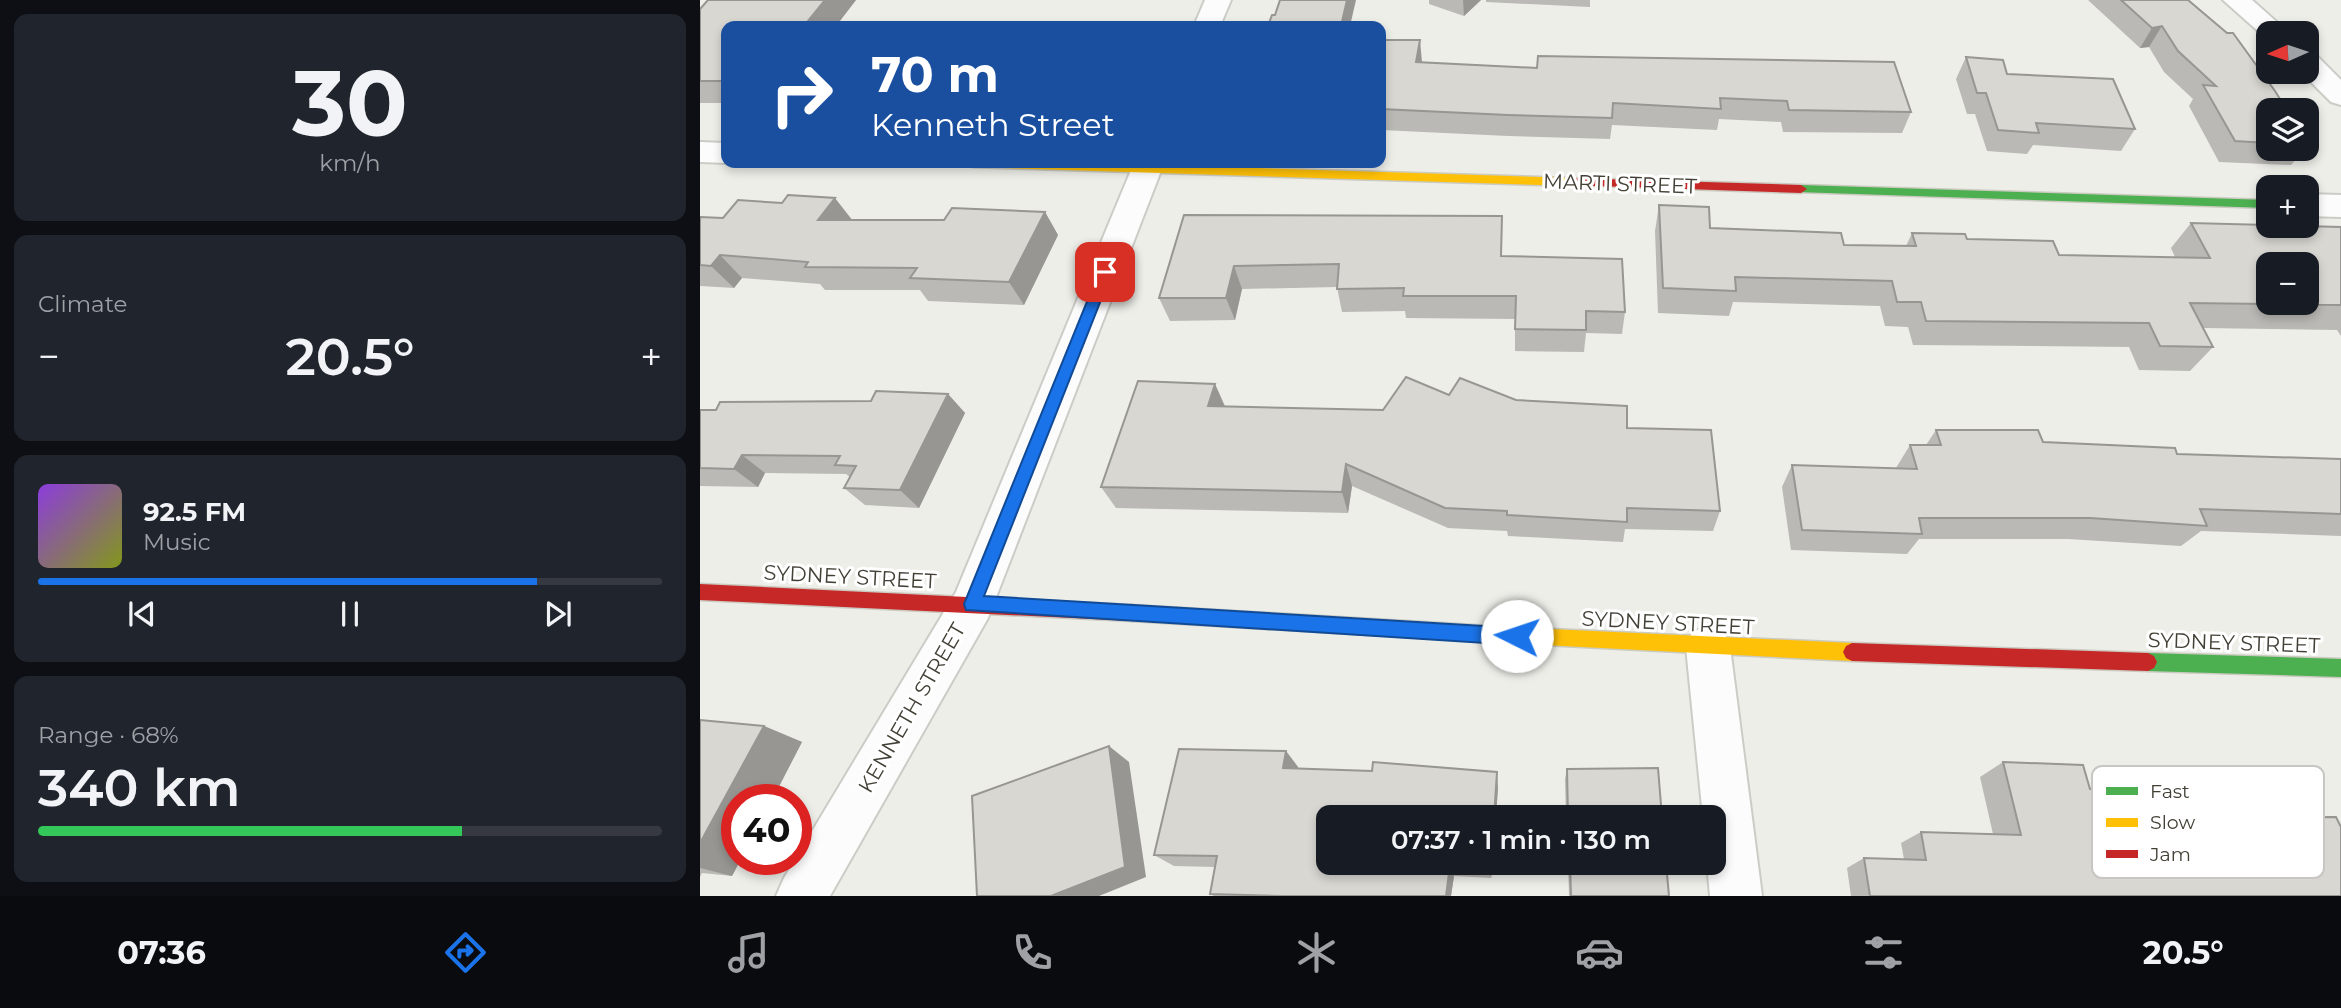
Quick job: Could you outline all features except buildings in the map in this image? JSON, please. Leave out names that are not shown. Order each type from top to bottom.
[{"type":"street","points":[[1209,21],[1218,0]]},
{"type":"street","points":[[2236,0],[2261,21]]},
{"type":"street","points":[[2319,74],[2341,96]]},
{"type":"street","points":[[700,152],[721,153]]},
{"type":"street","name":"KENNETH STREET","points":[[802,896],[973,604],[1147,168]]},
{"type":"street","name":"MARTI STREET","points":[[1207,168],[2256,204]]},
{"type":"street","points":[[2319,205],[2341,206]]},
{"type":"street","name":"SYDNEY STREET","points":[[700,592],[973,604],[1708,647],[2341,668]]},
{"type":"street","points":[[1708,647],[1736,896]]},
{"type":"traffic: fast","points":[[1801,189],[2256,204]]},
{"type":"traffic: fast","points":[[1132,613],[1507,635]]},
{"type":"traffic: fast","points":[[2148,662],[2341,668]]},
{"type":"traffic: slow","points":[[1130,168],[1571,182]]},
{"type":"traffic: slow","points":[[1507,635],[1852,652]]},
{"type":"traffic: jam","points":[[1571,182],[1801,189]]},
{"type":"traffic: jam","points":[[700,592],[1132,613]]},
{"type":"traffic: jam","points":[[1852,652],[2148,662]]},
{"type":"route","points":[[1105,272],[973,604],[1517,636]]}]
